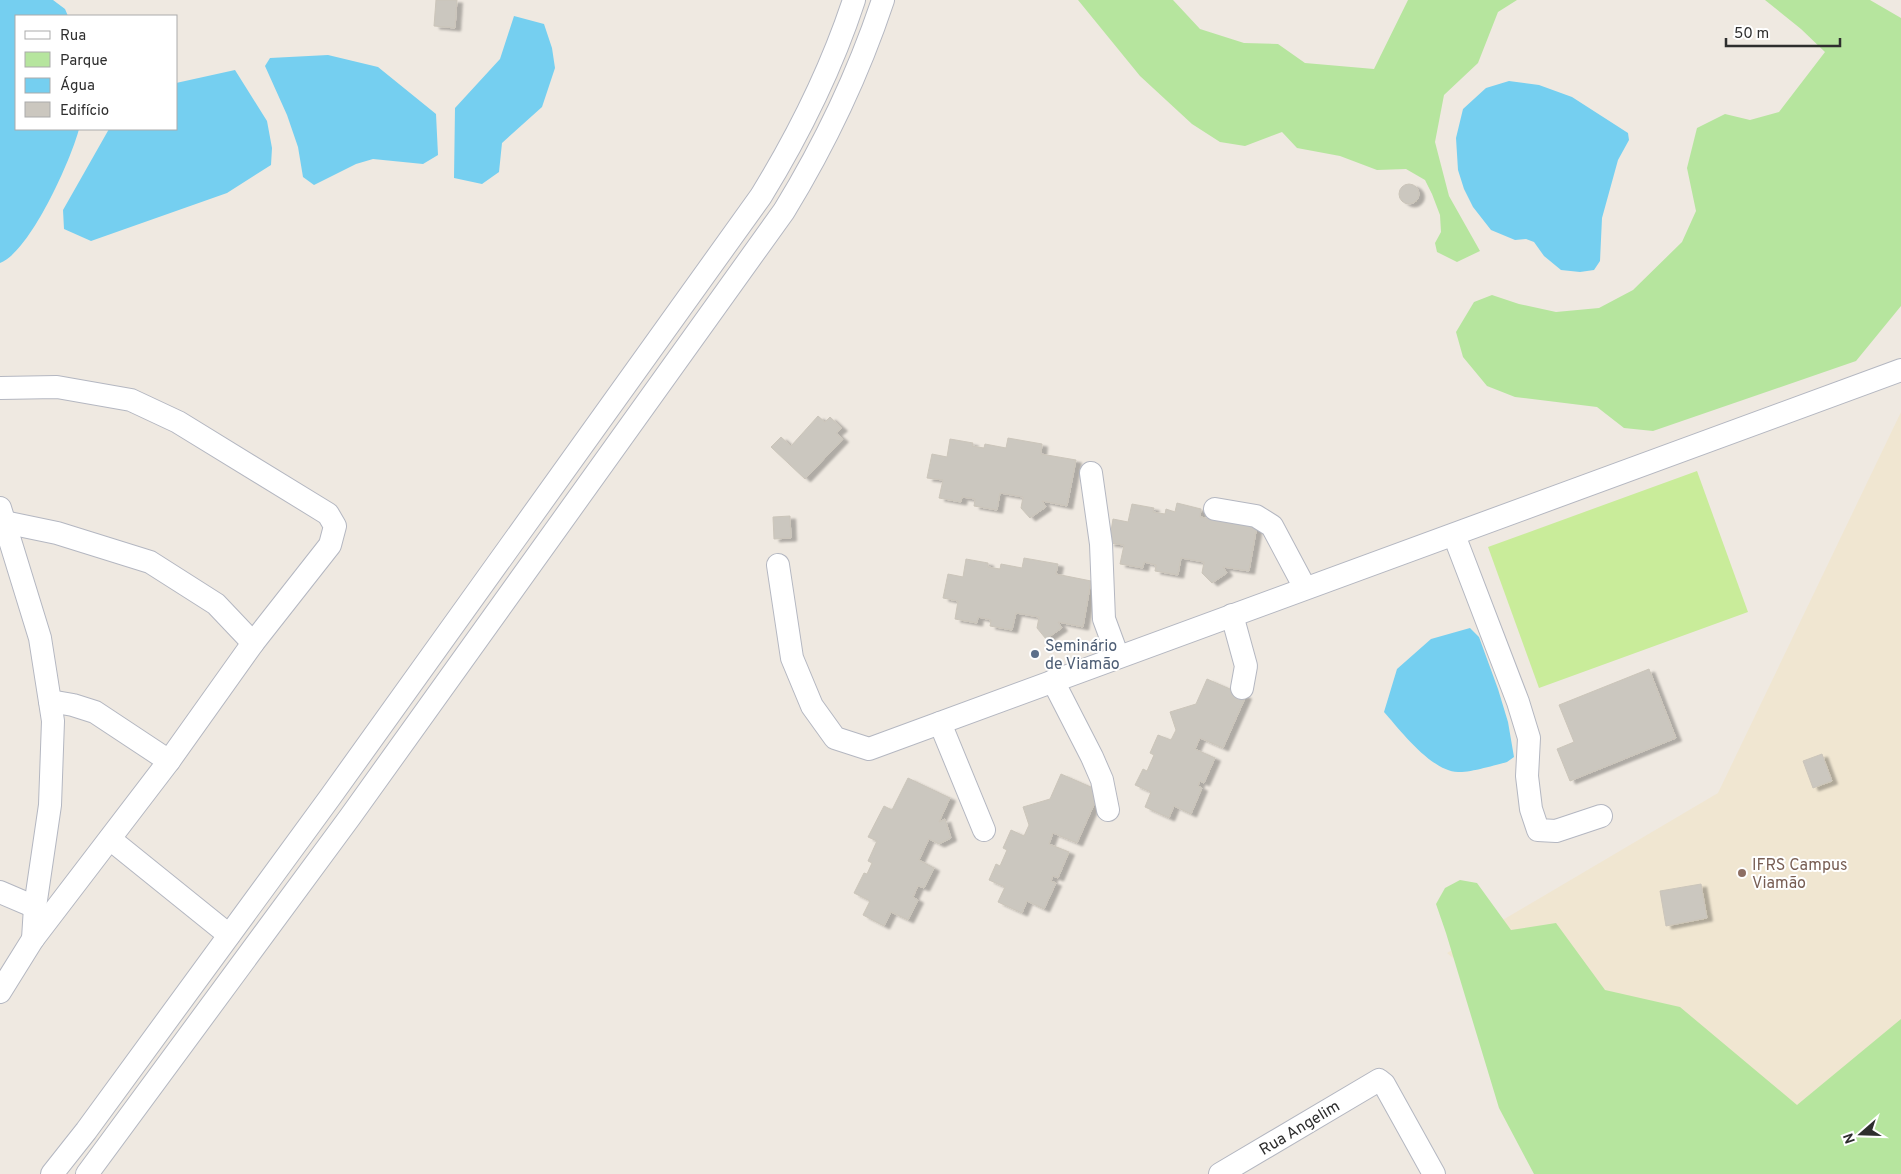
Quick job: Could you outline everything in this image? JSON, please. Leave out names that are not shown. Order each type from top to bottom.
[{"type":"street","points":[[52,1174],[124,1079],[440,646],[761,196],[805,121],[836,50],[854,0]]},
{"type":"street","points":[[87,1174],[462,661],[784,211],[820,149],[862,60],[882,0]]},
{"type":"street","points":[[701,282],[723,297]]},
{"type":"street","points":[[778,565],[792,658],[812,706],[835,738],[869,749],[1901,370]]},
{"type":"street","points":[[0,388],[57,387],[131,400],[178,422],[328,514],[335,526],[330,546],[253,643],[169,761],[33,939],[0,992]]},
{"type":"street","points":[[1092,473],[1103,568],[1104,619],[1118,657]]},
{"type":"street","points":[[1215,509],[1256,516],[1272,526],[1305,588]]},
{"type":"street","points":[[2,515],[150,562],[216,604],[253,643]]},
{"type":"street","points":[[2,515],[40,638],[53,721],[50,805],[35,907],[33,939]]},
{"type":"street","points":[[1454,535],[1518,702],[1529,738],[1527,776],[1531,809],[1538,830],[1556,831],[1601,816]]},
{"type":"street","points":[[1232,615],[1246,666],[1242,688]]},
{"type":"street","points":[[440,646],[462,661]]},
{"type":"street","points":[[1053,681],[1102,780],[1108,810]]},
{"type":"street","points":[[50,701],[73,705],[95,712],[169,761]]},
{"type":"street","points":[[940,723],[984,830]]},
{"type":"street","points":[[110,839],[229,936]]},
{"type":"street","points":[[0,892],[35,907]]},
{"type":"street","points":[[124,1079],[145,1096]]},
{"type":"street","name":"Rua Angelim","points":[[1220,1174],[1378,1080],[1384,1084],[1433,1174]]},
{"type":"shaded area","name":"IFRS Campus Viamão","points":[[1901,412],[1901,1174],[1713,1174],[1447,953],[1718,793]]},
{"type":"green space","points":[[1078,0],[1173,0],[1200,29],[1244,43],[1278,44],[1305,63],[1374,69],[1408,0],[1517,0],[1498,12],[1478,63],[1444,95],[1435,142],[1449,196],[1480,251],[1457,262],[1437,252],[1435,243],[1441,232],[1440,215],[1425,180],[1406,169],[1377,170],[1340,156],[1297,148],[1282,132],[1245,146],[1220,142],[1192,124],[1140,76]]},
{"type":"green space","points":[[1765,0],[1870,0],[1901,18],[1901,306],[1856,361],[1653,431],[1624,428],[1597,407],[1515,397],[1487,386],[1463,357],[1456,332],[1474,302],[1492,295],[1519,304],[1556,312],[1599,308],[1633,290],[1682,242],[1696,211],[1687,168],[1697,128],[1725,114],[1750,120],[1779,112],[1825,52],[1801,29]]},
{"type":"green space","points":[[1697,471],[1748,612],[1539,688],[1488,547]]},
{"type":"green space","points":[[1460,880],[1477,883],[1511,930],[1556,923],[1605,990],[1680,1007],[1797,1105],[1901,1019],[1901,1174],[1534,1174],[1499,1108],[1436,904],[1445,888]]},
{"type":"water","points":[[0,0],[53,0],[65,9],[68,15],[15,15],[15,130],[79,130],[68,161],[48,204],[24,242],[12,255],[0,263]]},
{"type":"water","points":[[514,16],[544,24],[552,48],[555,68],[542,107],[502,143],[499,172],[482,184],[454,178],[455,108],[500,59]]},
{"type":"water","points":[[328,55],[378,67],[436,114],[438,155],[423,164],[373,159],[356,164],[314,185],[303,177],[298,147],[287,115],[265,66],[270,58]]},
{"type":"water","points":[[235,70],[267,121],[272,148],[271,165],[227,193],[91,241],[64,229],[63,210],[108,130],[178,130],[178,83]]},
{"type":"water","points":[[1509,81],[1539,85],[1572,97],[1628,133],[1629,140],[1618,160],[1602,218],[1600,261],[1594,270],[1580,272],[1561,270],[1544,256],[1534,242],[1526,239],[1515,240],[1491,230],[1473,207],[1464,189],[1458,170],[1456,138],[1463,109],[1486,88]]},
{"type":"water","points":[[1470,628],[1479,637],[1498,689],[1508,722],[1514,757],[1507,762],[1496,765],[1458,772],[1448,770],[1427,758],[1384,712],[1397,669],[1431,639]]},
{"type":"building","points":[[436,0],[457,0],[455,28],[434,26]]},
{"type":"building","points":[[1409,184],[1416,187],[1419,194],[1416,201],[1409,204],[1402,201],[1399,194],[1402,187]]},
{"type":"building","points":[[818,416],[825,422],[830,417],[842,428],[836,433],[843,439],[805,479],[771,447],[781,437],[791,446]]},
{"type":"building","points":[[1008,438],[1042,444],[1041,454],[1076,460],[1067,506],[1042,501],[1046,507],[1030,518],[1021,508],[1023,497],[1000,493],[997,510],[974,506],[975,499],[962,497],[961,502],[939,498],[943,480],[927,478],[932,454],[947,457],[950,439],[973,443],[972,446],[984,448],[985,444],[1006,448]]},
{"type":"building","points":[[1177,503],[1201,509],[1200,517],[1257,526],[1249,571],[1223,567],[1227,573],[1212,583],[1202,573],[1204,562],[1181,558],[1178,575],[1155,571],[1156,565],[1144,562],[1143,568],[1120,564],[1124,545],[1109,543],[1113,519],[1128,522],[1132,504],[1154,508],[1153,512],[1165,514],[1166,509],[1175,512]]},
{"type":"building","points":[[790,516],[791,538],[774,539],[773,517]]},
{"type":"building","points":[[1024,558],[1058,564],[1056,574],[1091,581],[1083,627],[1058,622],[1062,628],[1046,639],[1037,628],[1039,617],[1016,613],[1012,630],[990,626],[991,620],[978,617],[977,623],[955,619],[958,601],[943,598],[948,574],[963,577],[966,559],[988,563],[988,567],[1000,569],[1001,564],[1022,568]]},
{"type":"building","points":[[1649,669],[1676,738],[1570,781],[1557,749],[1574,742],[1559,705]]},
{"type":"building","points":[[1207,679],[1246,696],[1223,748],[1200,738],[1195,749],[1215,758],[1204,783],[1200,781],[1198,786],[1202,788],[1191,814],[1174,806],[1169,818],[1145,807],[1151,792],[1135,785],[1143,769],[1147,771],[1154,755],[1150,753],[1158,735],[1171,740],[1176,730],[1170,712],[1196,704]]},
{"type":"building","points":[[1822,754],[1832,781],[1813,788],[1803,761]]},
{"type":"building","points":[[1061,774],[1100,791],[1077,843],[1053,833],[1049,844],[1069,852],[1058,878],[1053,876],[1051,881],[1056,883],[1044,909],[1027,901],[1022,913],[998,902],[1005,887],[989,880],[996,864],[1000,866],[1007,850],[1003,848],[1011,830],[1024,836],[1029,825],[1023,807],[1050,799]]},
{"type":"building","points":[[908,778],[950,798],[939,822],[945,819],[951,838],[939,844],[929,839],[919,860],[934,868],[924,888],[918,886],[913,897],[918,900],[908,920],[891,912],[884,926],[863,915],[870,901],[854,893],[864,873],[867,874],[872,863],[868,861],[877,841],[868,837],[884,806],[892,810]]},
{"type":"building","points":[[1701,884],[1707,918],[1666,926],[1660,891]]},
{"type":"place","name":"Seminário de Viamão","points":[[1035,654]]},
{"type":"place","name":"IFRS Campus Viamão","points":[[1742,873]]}]
